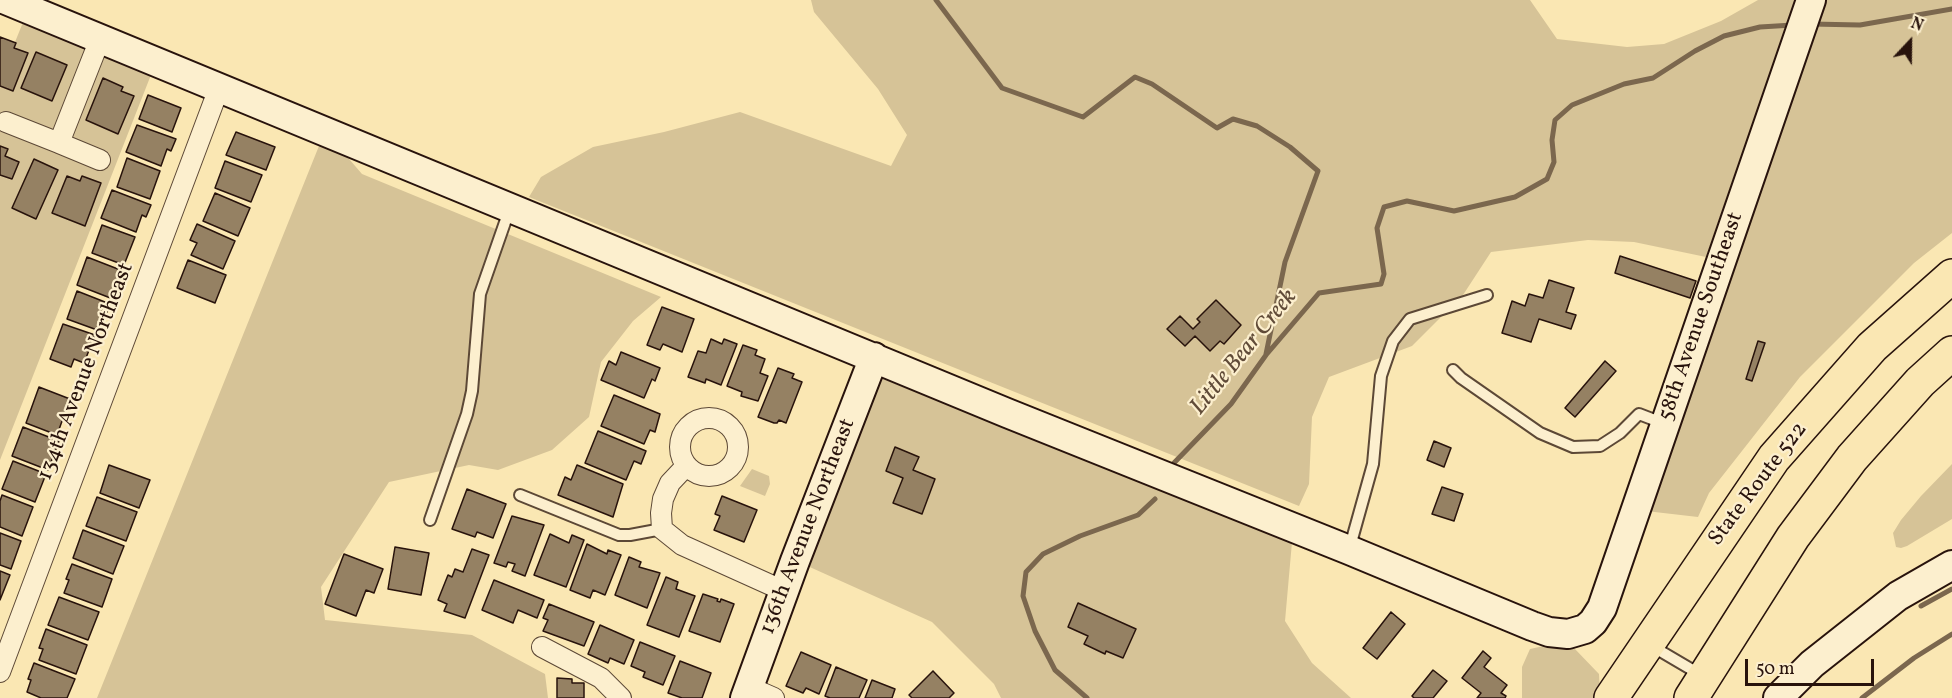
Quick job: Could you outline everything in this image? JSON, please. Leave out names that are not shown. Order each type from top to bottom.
[{"type":"highway","name":"State Route 522","points":[[1613,693],[1774,458],[1872,347],[1952,276]]},
{"type":"highway","points":[[1698,687],[1793,537],[1852,458],[1920,382],[1952,353]]},
{"type":"street","points":[[6,0],[1016,417],[1349,550]]},
{"type":"street","name":"58th Avenue Southeast","points":[[1349,550],[1549,632],[1568,634],[1585,629],[1593,622],[1602,608],[1805,16]]},
{"type":"street","points":[[59,143],[100,39]]},
{"type":"street","name":"134th Avenue Northeast","points":[[0,672],[219,88]]},
{"type":"street","points":[[6,122],[100,160]]},
{"type":"street","name":"136th Avenue Northeast","points":[[756,694],[784,591],[874,357]]},
{"type":"street","points":[[686,466],[670,483],[663,499],[662,529],[682,545],[784,591]]},
{"type":"street","points":[[1778,698],[1812,664],[1898,596],[1952,565]]},
{"type":"street","points":[[542,647],[601,678],[621,698]]},
{"type":"lane","points":[[430,520],[467,414],[472,391],[480,294],[510,208]]},
{"type":"lane","points":[[1349,550],[1373,464],[1381,376],[1393,341],[1410,319],[1487,295]]},
{"type":"lane","points":[[1453,370],[1540,434],[1573,447],[1600,446],[1620,433],[1639,414],[1665,424]]},
{"type":"lane","points":[[520,495],[619,535],[662,529]]},
{"type":"lane","points":[[1647,644],[1698,687]]},
{"type":"shaded area","points":[[811,0],[1530,0],[1557,39],[1627,47],[1664,44],[1721,21],[1758,0],[1795,0],[1706,257],[1634,242],[1588,240],[1491,252],[1463,295],[1412,346],[1329,377],[1312,417],[1309,484],[1299,506],[529,197],[541,177],[593,147],[664,132],[740,112],[891,166],[907,135],[878,89],[814,12]]},
{"type":"shaded area","points":[[1817,0],[1952,0],[1952,233],[1914,263],[1800,377],[1709,493],[1698,517],[1646,511]]},
{"type":"shaded area","points":[[28,10],[156,62],[0,460],[0,79]]},
{"type":"shaded area","points":[[325,131],[362,174],[661,297],[633,321],[601,362],[589,417],[552,450],[498,470],[469,465],[389,482],[321,587],[325,620],[472,635],[545,674],[548,698],[97,698]]},
{"type":"shaded area","points":[[876,376],[1292,542],[1285,621],[1312,663],[1351,698],[1001,698],[994,684],[932,622],[803,564]]},
{"type":"shaded area","points":[[1952,464],[1952,519],[1907,546],[1896,547],[1893,533],[1901,520]]},
{"type":"shaded area","points":[[752,469],[769,476],[770,484],[765,496],[740,486]]},
{"type":"shaded area","points":[[1553,644],[1574,648],[1599,674],[1600,698],[1522,698],[1522,667],[1530,649]]},
{"type":"building","points":[[0,37],[16,43],[14,48],[28,53],[13,91],[0,86]]},
{"type":"building","points":[[36,52],[67,65],[52,101],[21,88]]},
{"type":"building","points":[[103,78],[123,87],[121,91],[134,96],[118,134],[86,120]]},
{"type":"building","points":[[148,95],[181,108],[172,132],[139,119]]},
{"type":"building","points":[[137,125],[176,139],[171,151],[167,149],[161,166],[126,152]]},
{"type":"building","points":[[236,132],[275,147],[266,170],[226,155]]},
{"type":"building","points":[[0,146],[8,149],[5,156],[19,162],[12,179],[0,175]]},
{"type":"building","points":[[127,158],[160,171],[150,199],[117,187]]},
{"type":"building","points":[[34,159],[58,170],[36,219],[12,208]]},
{"type":"building","points":[[225,161],[262,175],[251,202],[215,188]]},
{"type":"building","points":[[67,176],[80,181],[82,176],[101,183],[85,226],[52,213]]},
{"type":"building","points":[[112,190],[151,205],[146,217],[142,215],[136,232],[101,218]]},
{"type":"building","points":[[215,193],[250,208],[238,236],[203,221]]},
{"type":"building","points":[[197,224],[235,241],[223,269],[191,255],[197,243],[190,240]]},
{"type":"building","points":[[102,225],[135,237],[124,265],[92,253]]},
{"type":"building","points":[[1620,256],[1696,281],[1690,298],[1615,273]]},
{"type":"building","points":[[87,257],[123,271],[113,299],[77,285]]},
{"type":"building","points":[[188,260],[226,275],[215,303],[177,288]]},
{"type":"building","points":[[1549,280],[1574,288],[1566,312],[1576,315],[1571,329],[1539,319],[1531,342],[1502,333],[1512,301],[1525,306],[1529,294],[1543,298]]},
{"type":"building","points":[[77,291],[110,304],[100,331],[67,319]]},
{"type":"building","points":[[1216,300],[1241,325],[1224,344],[1220,341],[1210,351],[1195,336],[1185,346],[1167,329],[1180,316],[1193,329],[1200,322],[1197,319]]},
{"type":"building","points":[[662,307],[694,319],[682,352],[663,344],[660,350],[647,345]]},
{"type":"building","points":[[63,324],[95,335],[84,363],[74,359],[71,367],[50,359]]},
{"type":"building","points":[[711,339],[722,344],[724,339],[737,344],[721,385],[706,379],[705,383],[688,377],[698,351],[706,353]]},
{"type":"building","points":[[1758,341],[1765,343],[1752,381],[1746,379]]},
{"type":"building","points":[[743,345],[757,350],[755,355],[765,359],[760,373],[768,376],[758,401],[741,396],[742,392],[727,386]]},
{"type":"building","points":[[621,352],[660,368],[655,381],[652,379],[644,398],[601,380],[609,361],[616,365]]},
{"type":"building","points":[[1605,361],[1616,371],[1575,417],[1565,408]]},
{"type":"building","points":[[778,368],[794,374],[792,378],[802,382],[786,423],[779,420],[774,423],[758,417]]},
{"type":"building","points":[[39,387],[70,399],[57,435],[26,423]]},
{"type":"building","points":[[614,395],[660,414],[655,432],[650,430],[644,444],[601,426]]},
{"type":"building","points":[[23,427],[59,441],[48,470],[12,456]]},
{"type":"building","points":[[598,431],[646,451],[641,464],[634,461],[626,480],[585,463]]},
{"type":"building","points":[[1434,441],[1451,448],[1444,467],[1427,460]]},
{"type":"building","points":[[895,447],[919,457],[913,470],[935,479],[922,514],[893,503],[903,478],[886,471]]},
{"type":"building","points":[[13,461],[46,474],[35,502],[2,489]]},
{"type":"building","points":[[109,465],[150,480],[139,508],[100,493]]},
{"type":"building","points":[[577,465],[623,484],[613,517],[558,495],[565,477],[571,480]]},
{"type":"building","points":[[1442,487],[1463,494],[1454,521],[1432,514]]},
{"type":"building","points":[[467,489],[506,504],[493,538],[477,532],[475,537],[452,529]]},
{"type":"building","points":[[2,495],[33,507],[22,536],[0,527]]},
{"type":"building","points":[[722,496],[757,510],[744,542],[714,530],[720,516],[715,514]]},
{"type":"building","points":[[97,497],[137,512],[126,541],[86,526]]},
{"type":"building","points":[[512,516],[544,525],[525,576],[512,571],[515,564],[508,562],[506,567],[494,563]]},
{"type":"building","points":[[83,530],[124,546],[113,574],[73,558]]},
{"type":"building","points":[[0,533],[21,541],[11,569],[0,565]]},
{"type":"building","points":[[550,534],[569,543],[572,535],[584,540],[566,587],[534,575]]},
{"type":"building","points":[[587,544],[607,554],[608,550],[621,555],[605,595],[593,590],[590,598],[570,590]]},
{"type":"building","points":[[395,547],[429,553],[421,595],[388,589]]},
{"type":"building","points":[[472,549],[489,555],[465,618],[444,611],[447,604],[438,600],[448,575],[452,577],[455,569],[463,572]]},
{"type":"building","points":[[344,554],[383,569],[374,593],[366,590],[356,616],[325,604]]},
{"type":"building","points":[[629,557],[641,562],[639,567],[660,573],[647,608],[615,595]]},
{"type":"building","points":[[72,564],[112,579],[102,607],[64,593]]},
{"type":"building","points":[[0,571],[10,575],[0,600]]},
{"type":"building","points":[[666,577],[678,582],[676,589],[695,596],[679,637],[647,625]]},
{"type":"building","points":[[494,580],[544,600],[537,618],[518,610],[513,623],[482,610]]},
{"type":"building","points":[[703,594],[718,599],[717,601],[720,602],[721,599],[734,604],[720,642],[689,631]]},
{"type":"building","points":[[59,597],[99,612],[88,640],[48,625]]},
{"type":"building","points":[[1078,603],[1136,629],[1123,658],[1106,651],[1105,654],[1084,644],[1088,636],[1068,627]]},
{"type":"building","points":[[549,604],[594,622],[584,646],[543,631],[548,620],[543,618]]},
{"type":"building","points":[[1391,612],[1405,624],[1377,659],[1363,648]]},
{"type":"building","points":[[600,625],[634,640],[624,664],[610,658],[608,663],[588,654]]},
{"type":"building","points":[[46,629],[87,645],[76,674],[39,660],[43,649],[39,648]]},
{"type":"building","points":[[640,642],[675,656],[663,685],[643,677],[645,672],[631,666]]},
{"type":"building","points":[[1483,651],[1491,658],[1484,667],[1507,685],[1501,693],[1506,696],[1505,698],[1477,698],[1481,693],[1462,678]]},
{"type":"building","points":[[801,652],[831,665],[819,694],[806,688],[803,693],[786,686]]},
{"type":"building","points":[[680,661],[711,673],[702,698],[682,698],[668,693]]},
{"type":"building","points":[[34,663],[75,679],[67,698],[41,698],[27,692],[31,680],[28,679]]},
{"type":"building","points":[[836,667],[867,680],[859,698],[825,696]]},
{"type":"building","points":[[1433,670],[1447,681],[1433,698],[1414,698],[1412,696]]},
{"type":"building","points":[[933,671],[954,693],[949,698],[912,698],[909,695]]},
{"type":"building","points":[[557,678],[572,679],[572,683],[584,683],[584,698],[557,698]]},
{"type":"building","points":[[872,680],[895,689],[892,698],[865,698]]},
{"type":"waterway","points":[[936,0],[1002,88],[1083,117],[1135,77],[1152,84],[1217,128],[1233,119],[1257,126],[1290,147],[1318,171],[1285,262],[1266,354]]},
{"type":"waterway","name":"Little Bear Creek","points":[[1811,24],[1860,25],[1952,9]]},
{"type":"waterway","name":"Little Bear Creek","points":[[1172,465],[1231,404],[1266,355],[1319,293],[1381,284],[1384,274],[1377,228],[1384,207],[1407,201],[1454,211],[1515,197],[1547,179],[1554,162],[1552,140],[1555,120],[1572,105],[1624,84],[1653,78],[1695,51],[1724,36],[1760,27],[1793,25]]},
{"type":"waterway","name":"Little Bear Creek","points":[[1087,698],[1055,670],[1035,631],[1023,596],[1026,572],[1043,554],[1080,536],[1138,515],[1155,499]]},
{"type":"waterway","points":[[1921,606],[1952,589]]},
{"type":"waterway","points":[[1862,698],[1914,658],[1952,634]]}]
